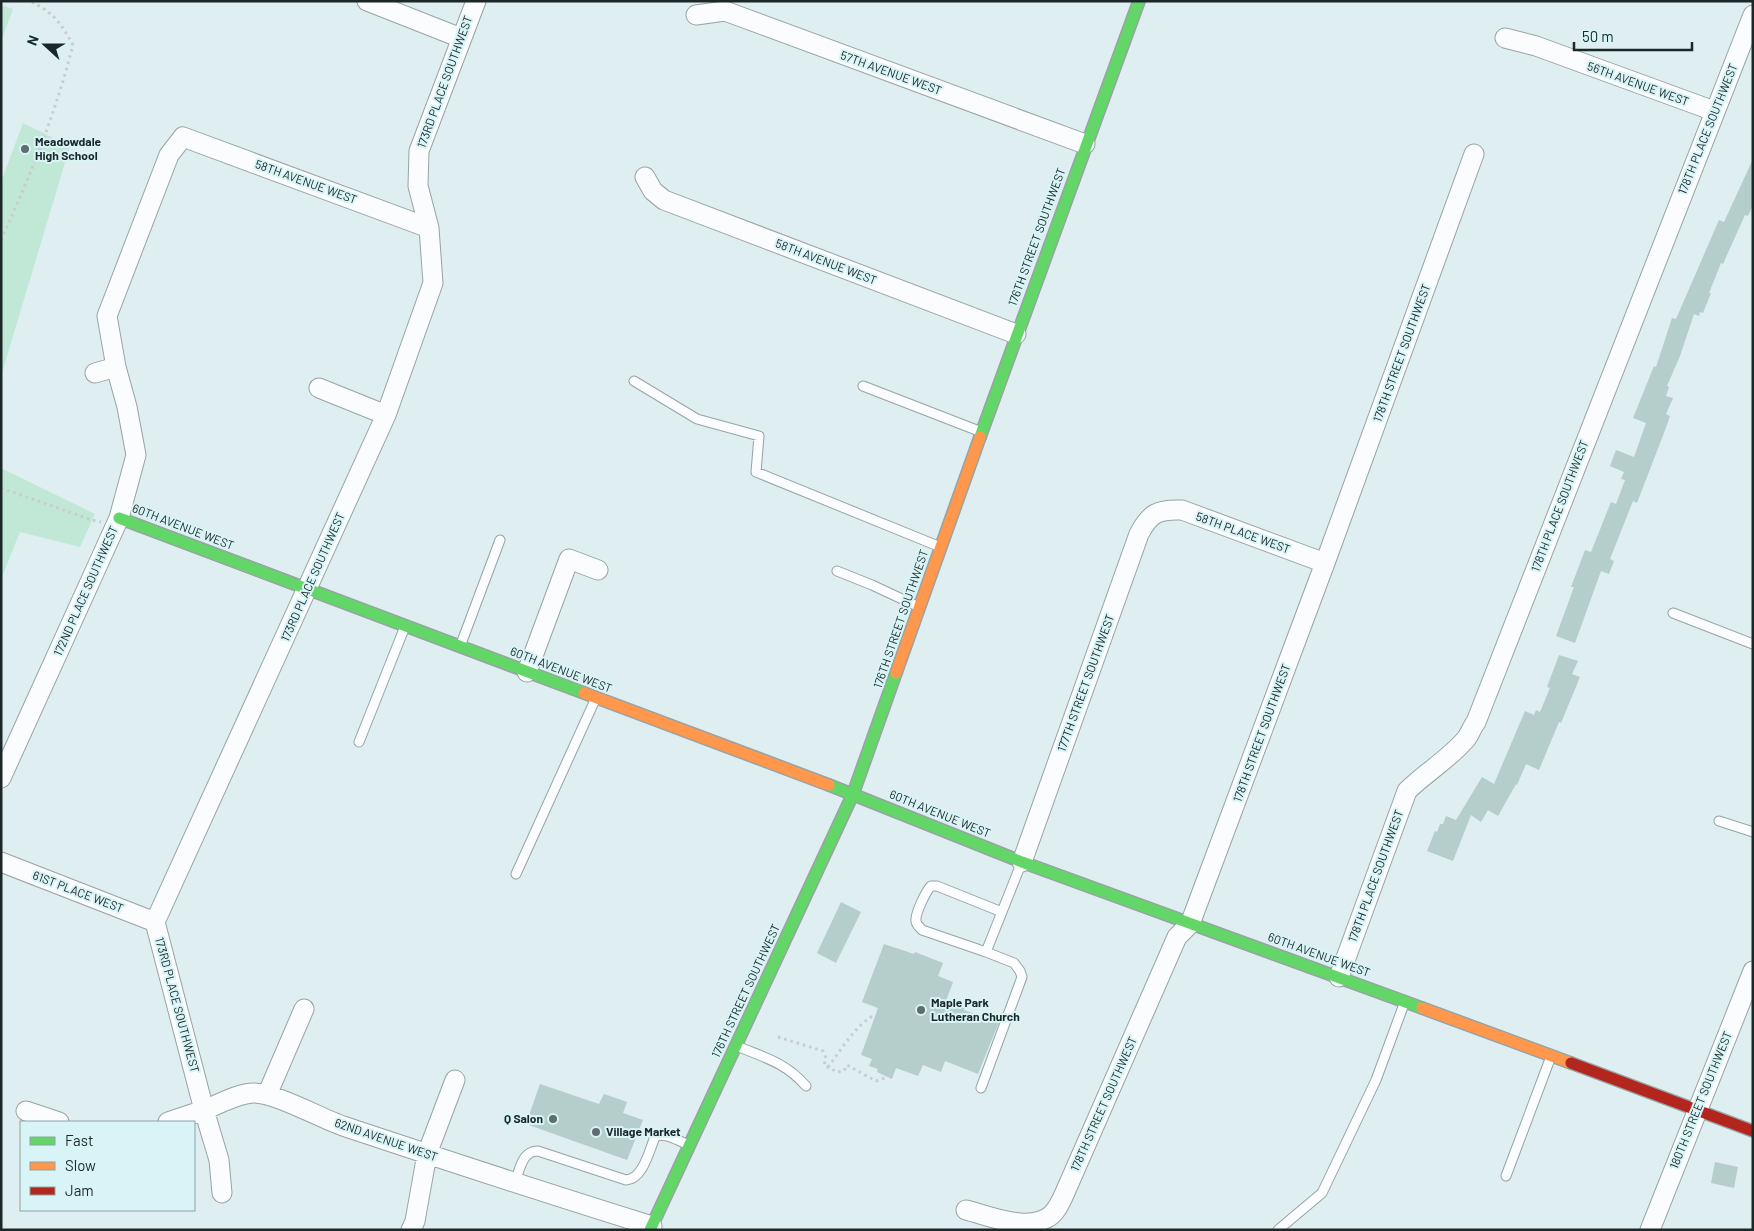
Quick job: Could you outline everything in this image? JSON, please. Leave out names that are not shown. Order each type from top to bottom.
[{"type":"street","points":[[367,1],[461,38]]},
{"type":"street","name":"173RD PLACE SOUTHWEST","points":[[204,1110],[155,922],[386,415],[433,283],[429,228],[418,186],[419,151],[476,1]]},
{"type":"street","name":"176TH STREET SOUTHWEST","points":[[651,1228],[853,794],[1016,334],[1139,1]]},
{"type":"street","name":"57TH AVENUE WEST","points":[[696,15],[725,11],[1086,144]]},
{"type":"street","name":"178TH PLACE SOUTHWEST","points":[[1338,976],[1407,791],[1466,738],[1476,722],[1714,111],[1751,26]]},
{"type":"street","name":"56TH AVENUE WEST","points":[[1505,38],[1536,46],[1714,111]]},
{"type":"street","name":"58TH AVENUE WEST","points":[[183,137],[429,228]]},
{"type":"street","name":"172ND PLACE SOUTHWEST","points":[[1,778],[118,521],[136,455],[127,407],[116,367],[107,316],[169,156],[183,137]]},
{"type":"street","name":"178TH STREET SOUTHWEST","points":[[966,1210],[1026,1223],[1047,1218],[1057,1209],[1177,937],[1190,924],[1325,563],[1474,154]]},
{"type":"street","name":"58TH AVENUE WEST","points":[[645,177],[653,191],[664,200],[1016,334]]},
{"type":"street","points":[[95,373],[116,367]]},
{"type":"street","points":[[319,388],[386,415]]},
{"type":"street","name":"58TH PLACE WEST","points":[[1159,511],[1182,510],[1325,563]]},
{"type":"street","name":"177TH STREET SOUTHWEST","points":[[1022,862],[1139,534],[1144,524],[1152,515],[1159,511]]},
{"type":"street","name":"60TH AVENUE WEST","points":[[118,521],[307,589],[853,794],[1022,862],[1338,976],[1753,1131]]},
{"type":"street","points":[[526,672],[569,559],[598,570]]},
{"type":"street","name":"61ST PLACE WEST","points":[[1,862],[155,922]]},
{"type":"street","name":"180TH STREET SOUTHWEST","points":[[1650,1230],[1753,971]]},
{"type":"street","points":[[267,1094],[304,1009]]},
{"type":"street","points":[[412,1230],[427,1154],[454,1080]]},
{"type":"street","name":"62ND AVENUE WEST","points":[[204,1110],[237,1097],[253,1093],[267,1094],[334,1123],[651,1228]]},
{"type":"street","points":[[171,1121],[204,1110],[219,1160],[222,1193]]},
{"type":"street","points":[[26,1111],[56,1121]]},
{"type":"lane","points":[[634,381],[697,419],[759,436],[756,472],[941,547]]},
{"type":"lane","points":[[863,386],[982,432]]},
{"type":"lane","points":[[460,647],[500,540]]},
{"type":"lane","points":[[838,571],[919,608]]},
{"type":"lane","points":[[1673,613],[1753,644]]},
{"type":"lane","points":[[359,742],[405,626]]},
{"type":"lane","points":[[516,874],[596,698]]},
{"type":"lane","points":[[1720,821],[1753,832]]},
{"type":"lane","points":[[986,952],[1022,862]]},
{"type":"lane","points":[[980,1088],[1022,977],[1020,971],[1014,963],[922,930],[916,924],[915,918],[927,890],[931,886],[937,886],[1002,912]]},
{"type":"lane","points":[[1278,1230],[1322,1193],[1376,1080],[1405,1001]]},
{"type":"lane","points":[[736,1046],[792,1070],[806,1086]]},
{"type":"lane","points":[[1506,1176],[1551,1056]]},
{"type":"lane","points":[[515,1182],[525,1156],[531,1151],[538,1151],[626,1180],[633,1180],[639,1174],[655,1137],[658,1135],[663,1135],[690,1146]]},
{"type":"path","points":[[1,240],[20,198],[63,86],[73,45],[61,23],[44,8],[30,1]]},
{"type":"path","points":[[1,488],[92,520],[118,521]]},
{"type":"path","points":[[828,1068],[863,1021],[874,1015]]},
{"type":"path","points":[[778,1036],[823,1051],[826,1058],[824,1065],[837,1072],[844,1071],[847,1065],[876,1081],[885,1078]]},
{"type":"green space","points":[[1,5],[13,9],[1,42]]},
{"type":"green space","points":[[23,123],[70,146],[1,376],[1,182]]},
{"type":"green space","points":[[1,468],[95,514],[80,547],[20,532],[1,579]]},
{"type":"building","points":[[1753,159],[1753,205],[1748,216],[1745,215],[1723,264],[1721,263],[1703,313],[1700,312],[1699,316],[1694,314],[1680,356],[1667,386],[1669,387],[1666,396],[1673,398],[1666,414],[1670,416],[1637,503],[1633,501],[1610,559],[1614,561],[1609,574],[1601,571],[1575,643],[1556,636],[1585,550],[1591,552],[1611,502],[1616,504],[1625,480],[1621,479],[1624,472],[1610,466],[1616,450],[1634,457],[1646,423],[1633,418],[1654,366],[1656,367],[1672,318],[1676,319],[1719,220],[1724,222]]},
{"type":"building","points":[[1559,655],[1578,661],[1572,674],[1580,677],[1539,770],[1526,764],[1517,785],[1498,816],[1488,810],[1481,822],[1471,815],[1453,861],[1427,851],[1440,824],[1443,824],[1446,816],[1456,820],[1482,777],[1494,784],[1525,711],[1534,715],[1536,710],[1540,712],[1550,688],[1547,687]]},
{"type":"building","points":[[841,902],[861,912],[836,963],[817,953]]},
{"type":"building","name":"Maple Park Lutheran Church","points":[[884,944],[914,954],[915,952],[943,963],[938,976],[953,982],[946,1001],[965,1008],[964,1010],[999,1022],[978,1074],[945,1061],[941,1072],[923,1065],[918,1076],[896,1068],[892,1079],[877,1072],[878,1069],[869,1066],[872,1059],[861,1055],[878,1008],[862,1002]]},
{"type":"building","points":[[540,1084],[599,1104],[604,1094],[627,1102],[623,1113],[643,1120],[627,1160],[526,1124]]},
{"type":"building","points":[[1715,1162],[1738,1167],[1734,1188],[1711,1183]]},
{"type":"traffic: fast","points":[[980,437],[1139,1]]},
{"type":"traffic: fast","points":[[119,518],[584,693]]},
{"type":"traffic: fast","points":[[650,1230],[853,794],[896,673]]},
{"type":"traffic: fast","points":[[829,785],[1022,862],[1422,1008]]},
{"type":"traffic: slow","points":[[896,673],[980,437]]},
{"type":"traffic: slow","points":[[584,693],[829,785]]},
{"type":"traffic: slow","points":[[1422,1008],[1571,1063]]},
{"type":"traffic: jam","points":[[1571,1063],[1753,1131]]},
{"type":"place","name":"Meadowdale High School","points":[[25,149]]},
{"type":"place","name":"Maple Park Lutheran Church","points":[[921,1010]]},
{"type":"place","name":"Q Salon","points":[[553,1119]]},
{"type":"place","name":"Village Market","points":[[596,1132]]}]
